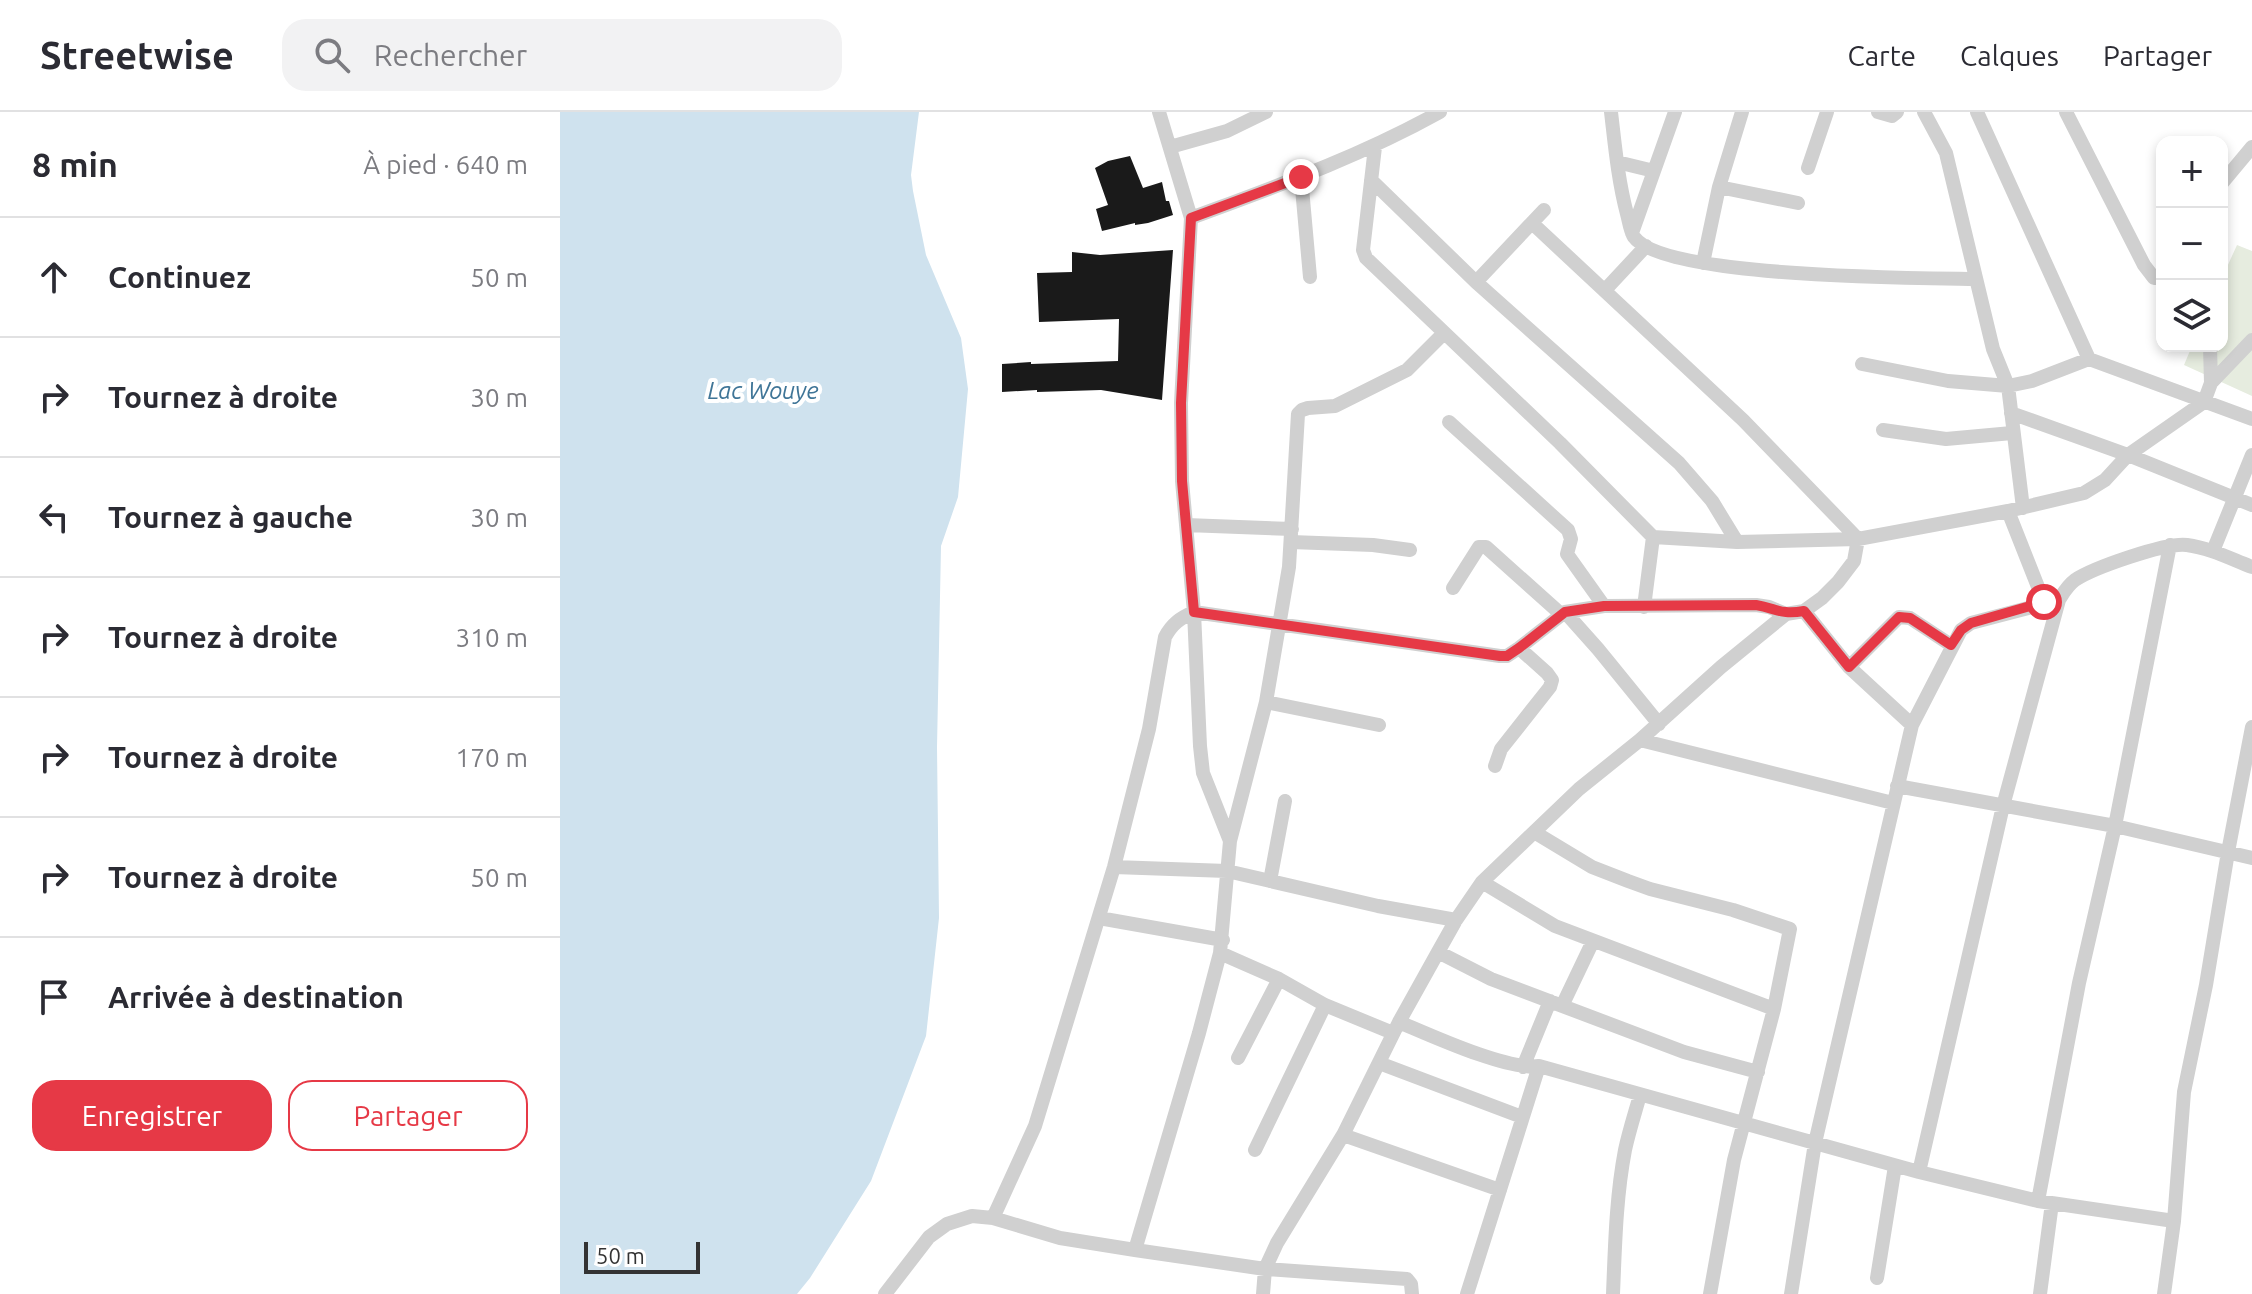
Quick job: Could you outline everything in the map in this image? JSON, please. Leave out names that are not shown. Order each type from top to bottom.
[{"type":"street","points":[[1159,112],[1191,218],[1181,403],[1182,481],[1194,612],[1203,773],[1230,841]]},
{"type":"street","points":[[1170,147],[1227,131],[1266,112]]},
{"type":"street","points":[[1191,218],[1375,147],[1440,112]]},
{"type":"street","points":[[1611,112],[1619,182],[1632,234],[1646,246],[1703,263],[1791,274],[1975,279]]},
{"type":"street","points":[[1632,234],[1675,112]]},
{"type":"street","points":[[1703,263],[1719,187],[1742,112]]},
{"type":"street","points":[[1808,168],[1827,112]]},
{"type":"street","points":[[1878,112],[1892,116],[1897,112]]},
{"type":"street","points":[[1924,112],[1946,153],[1993,349],[2008,386],[2016,510],[2044,602]]},
{"type":"street","points":[[1977,112],[2089,359]]},
{"type":"street","points":[[2070,113],[2144,265],[2156,278]]},
{"type":"street","points":[[1375,147],[1364,254],[1653,537],[1737,542],[1858,539],[2016,510],[2084,493],[2105,480],[2128,455],[2204,402],[2211,383],[2210,352]]},
{"type":"street","points":[[2228,176],[2252,147]]},
{"type":"street","points":[[1617,162],[1654,171]]},
{"type":"street","points":[[1301,177],[1310,277]]},
{"type":"street","points":[[1371,180],[1476,282],[1679,463],[1712,501],[1737,542]]},
{"type":"street","points":[[1719,187],[1798,203]]},
{"type":"street","points":[[1476,282],[1544,210]]},
{"type":"street","points":[[1532,223],[1743,420],[1858,539]]},
{"type":"street","points":[[1605,290],[1646,246]]},
{"type":"street","points":[[1135,1250],[1222,947],[1230,841],[1266,702],[1289,567],[1298,414],[1308,408],[1335,406],[1407,370],[1444,333]]},
{"type":"street","points":[[2211,383],[2252,340]]},
{"type":"street","points":[[1862,364],[1948,381],[2008,386],[2032,381],[2089,359],[2252,419]]},
{"type":"street","points":[[2011,413],[2128,455],[2252,505]]},
{"type":"street","points":[[1449,422],[1568,530],[1571,539],[1567,554],[1604,606]]},
{"type":"street","points":[[1883,430],[1946,439],[2012,433]]},
{"type":"street","points":[[2213,551],[2252,455]]},
{"type":"street","points":[[1186,525],[1410,550]]},
{"type":"street","points":[[1644,607],[1653,537]]},
{"type":"street","points":[[1263,1294],[1265,1269],[1289,1221],[1343,1135],[1396,1028],[1456,920],[1482,882],[1579,789],[1659,724],[1721,667],[1786,614],[1804,611],[1838,582],[1854,561],[1858,539]]},
{"type":"street","points":[[1919,1172],[2003,806],[2059,600],[2065,588],[2095,569],[2170,545],[2185,544],[2213,551],[2252,567]]},
{"type":"street","points":[[2040,1294],[2045,1202],[2082,965],[2115,826],[2170,545]]},
{"type":"street","points":[[1453,588],[1479,547],[1486,547],[1598,649],[1659,724]]},
{"type":"street","points":[[1791,1294],[1815,1143],[1912,725],[1961,630],[1971,623],[2059,600]]},
{"type":"street","points":[[993,1218],[1035,1126],[1114,867],[1149,729],[1165,637],[1181,617],[1194,612],[1507,656],[1563,614],[1604,606],[1756,605],[1786,614]]},
{"type":"street","points":[[1804,611],[1849,667],[1912,725]]},
{"type":"street","points":[[1849,667],[1899,617],[1910,618],[1951,645]]},
{"type":"street","points":[[1495,766],[1508,738],[1550,687],[1552,680],[1519,648]]},
{"type":"street","points":[[1266,702],[1379,725]]},
{"type":"street","points":[[2164,1294],[2174,1221],[2184,1092],[2252,727]]},
{"type":"street","points":[[1640,740],[1893,803]]},
{"type":"street","points":[[1897,786],[2115,826],[2252,858]]},
{"type":"street","points":[[1270,881],[1285,801]]},
{"type":"street","points":[[1534,832],[1592,867],[1628,881],[1788,927],[1790,932],[1774,1009],[1743,1123],[1710,1294]]},
{"type":"street","points":[[1114,867],[1227,871],[1378,906],[1456,920]]},
{"type":"street","points":[[1482,882],[1551,925],[1774,1009]]},
{"type":"street","points":[[1099,918],[1222,947],[1325,1005],[1523,1067],[1539,1066],[1895,1166],[2045,1202],[2174,1221]]},
{"type":"street","points":[[1523,1067],[1593,941]]},
{"type":"street","points":[[1438,952],[1491,979],[1684,1052],[1758,1072]]},
{"type":"street","points":[[1238,1058],[1279,979]]},
{"type":"street","points":[[1255,1150],[1325,1005]]},
{"type":"street","points":[[1379,1063],[1522,1117]]},
{"type":"street","points":[[1467,1294],[1539,1066]]},
{"type":"street","points":[[1613,1294],[1619,1193],[1625,1149],[1640,1095]]},
{"type":"street","points":[[1343,1135],[1500,1190]]},
{"type":"street","points":[[1877,1278],[1895,1166]]},
{"type":"street","points":[[885,1294],[929,1237],[957,1220],[972,1216],[993,1218],[1060,1238],[1265,1269],[1407,1279],[1412,1294]]},
{"type":"shaded area","points":[[2237,245],[2252,251],[2252,396],[2184,365],[2189,352],[2228,352],[2228,265]]},
{"type":"water","name":"Lac Wouye","points":[[560,112],[919,112],[911,175],[913,191],[926,255],[961,338],[968,389],[958,497],[941,546],[937,747],[939,918],[926,1036],[871,1181],[797,1294],[560,1294]]},
{"type":"building","points":[[1130,156],[1143,188],[1162,182],[1173,215],[1102,231],[1096,209],[1108,205],[1095,168],[1108,161]]},
{"type":"building","points":[[1173,250],[1162,400],[1101,390],[1002,392],[1002,364],[1118,361],[1119,319],[1039,322],[1037,273],[1072,272],[1072,252],[1100,255]]},
{"type":"route","points":[[1301,177],[1191,218],[1181,403],[1182,481],[1194,612],[1507,656],[1565,612],[1604,606],[1756,605],[1786,614],[1804,611],[1849,667],[1899,617],[1910,618],[1951,645],[1961,630],[1971,623],[2044,602]]}]
